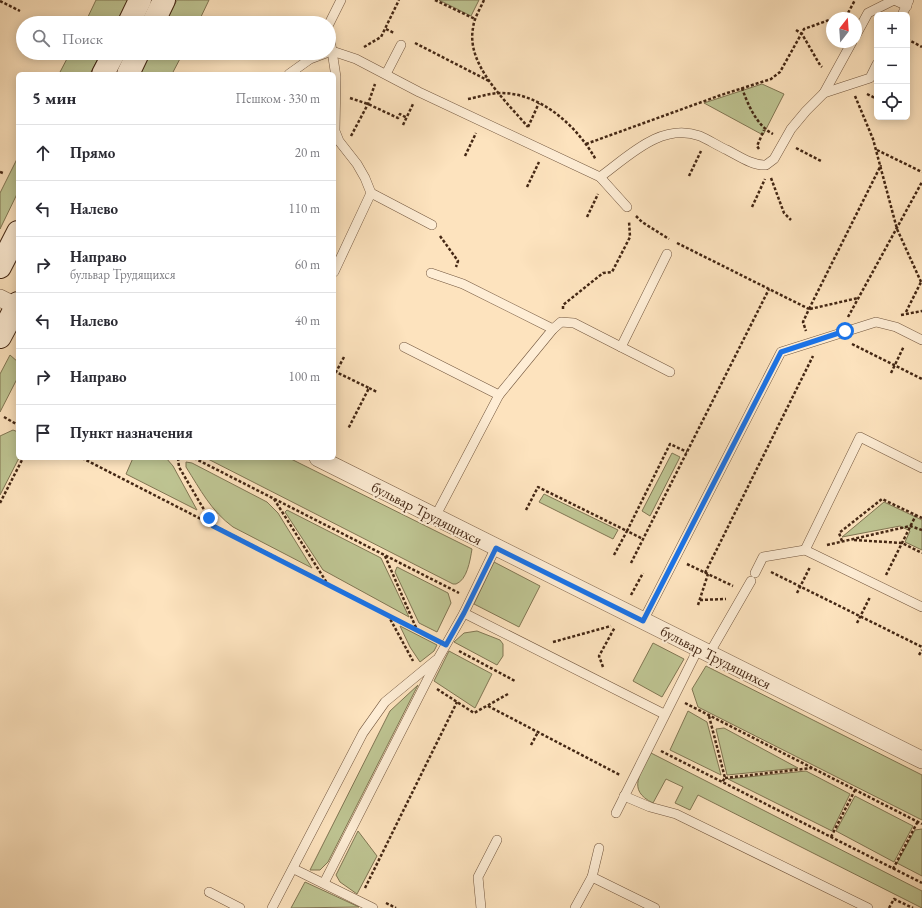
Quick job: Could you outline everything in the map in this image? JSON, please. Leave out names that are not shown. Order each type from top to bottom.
[{"type":"street","points":[[132,16],[140,0]]},
{"type":"street","points":[[156,16],[164,0]]},
{"type":"street","points":[[104,72],[110,60]]},
{"type":"street","points":[[129,72],[135,60]]},
{"type":"street","points":[[0,267],[16,236]]},
{"type":"street","points":[[0,337],[13,304]]},
{"type":"street","name":"бульвар Трудящихся","points":[[322,460],[922,760]]},
{"type":"lane","points":[[333,16],[341,0]]},
{"type":"lane","points":[[862,24],[868,13],[894,0],[908,3],[904,12]]},
{"type":"lane","points":[[382,73],[400,40]]},
{"type":"lane","points":[[600,177],[655,138],[668,133],[682,132],[706,140],[755,164],[766,165],[774,159],[791,129],[824,93],[849,48]]},
{"type":"lane","points":[[336,54],[356,59],[419,92],[600,177],[627,207]]},
{"type":"lane","points":[[292,72],[309,60]]},
{"type":"lane","points":[[331,60],[335,72]]},
{"type":"lane","points":[[824,93],[870,78],[874,70]]},
{"type":"lane","points":[[336,77],[336,93]]},
{"type":"lane","points":[[336,134],[344,149],[360,168],[371,193],[432,225]]},
{"type":"lane","points":[[336,268],[371,193]]},
{"type":"lane","points":[[621,347],[667,254]]},
{"type":"lane","points":[[431,273],[463,284],[553,329]]},
{"type":"lane","points":[[435,517],[499,395],[553,329],[561,322],[574,323],[670,372]]},
{"type":"lane","points":[[643,621],[781,352],[876,322],[896,327],[922,340]]},
{"type":"lane","points":[[404,347],[499,395]]},
{"type":"lane","points":[[805,550],[860,437],[922,468]]},
{"type":"lane","points":[[324,883],[439,658],[464,613],[496,548]]},
{"type":"lane","points":[[616,814],[672,697],[742,595],[763,557],[805,550],[922,607]]},
{"type":"lane","points":[[464,613],[664,714]]},
{"type":"lane","points":[[272,908],[294,869],[363,733],[385,702],[439,658]]},
{"type":"lane","points":[[624,796],[650,807],[676,814],[868,908]]},
{"type":"lane","points":[[481,908],[478,877],[497,840]]},
{"type":"lane","points":[[576,908],[592,877],[599,848]]},
{"type":"lane","points":[[294,869],[373,908]]},
{"type":"lane","points":[[592,877],[655,908]]},
{"type":"lane","points":[[209,892],[240,908]]},
{"type":"path","points":[[0,0],[20,11]]},
{"type":"path","points":[[356,59],[362,49],[381,37],[399,0]]},
{"type":"path","points":[[435,0],[475,19]]},
{"type":"path","points":[[484,0],[475,19],[473,29],[473,50],[481,70],[528,127]]},
{"type":"path","points":[[848,12],[854,0]]},
{"type":"path","points":[[586,144],[776,76],[804,29],[826,21]]},
{"type":"path","points":[[386,29],[400,40]]},
{"type":"path","points":[[796,30],[802,34],[820,65],[835,74]]},
{"type":"path","points":[[910,41],[922,47]]},
{"type":"path","points":[[414,43],[491,82]]},
{"type":"path","points":[[344,149],[368,104],[382,73]]},
{"type":"path","points":[[850,85],[877,150],[897,229],[922,283],[906,313]]},
{"type":"path","points":[[742,88],[746,102],[764,130]]},
{"type":"path","points":[[403,125],[419,92]]},
{"type":"path","points":[[336,93],[368,104],[398,118],[400,114],[406,118]]},
{"type":"path","points":[[445,104],[500,93],[513,94],[539,103],[556,114],[586,144],[596,160],[600,177],[599,193],[588,217]]},
{"type":"path","points":[[522,140],[539,103]]},
{"type":"path","points":[[465,156],[481,121]]},
{"type":"path","points":[[690,176],[706,140]]},
{"type":"path","points":[[527,187],[544,150]]},
{"type":"path","points":[[877,150],[922,172]]},
{"type":"path","points":[[698,605],[706,573],[813,358],[814,352],[803,322],[881,165]]},
{"type":"path","points":[[752,207],[769,172]]},
{"type":"path","points":[[922,182],[846,319],[845,331],[845,341],[922,379]]},
{"type":"path","points":[[627,207],[642,222],[661,235],[809,309],[858,298]]},
{"type":"path","points":[[432,225],[458,262],[452,280]]},
{"type":"path","points":[[631,563],[769,289]]},
{"type":"path","points":[[891,373],[910,334]]},
{"type":"path","points":[[344,357],[336,372],[377,392]]},
{"type":"path","points":[[348,429],[368,388]]},
{"type":"path","points":[[4,417],[16,424]]},
{"type":"path","points":[[614,555],[670,444],[687,452]]},
{"type":"path","points":[[0,503],[22,460]]},
{"type":"path","points":[[86,460],[515,681]]},
{"type":"path","points":[[178,460],[179,467],[213,526]]},
{"type":"path","points":[[198,460],[466,596]]},
{"type":"path","points":[[526,510],[538,487],[643,539]]},
{"type":"path","points":[[274,499],[327,584]]},
{"type":"path","points":[[842,541],[838,533],[882,499],[922,518]]},
{"type":"path","points":[[857,623],[916,515]]},
{"type":"path","points":[[805,550],[910,526],[922,530]]},
{"type":"path","points":[[849,540],[902,543],[922,553]]},
{"type":"path","points":[[385,555],[417,630]]},
{"type":"path","points":[[797,593],[816,555]]},
{"type":"path","points":[[686,564],[706,573],[742,595]]},
{"type":"path","points":[[630,597],[644,573]]},
{"type":"path","points":[[755,573],[800,587],[861,616],[922,648],[919,655]]},
{"type":"path","points":[[700,600],[742,595]]},
{"type":"path","points":[[532,648],[616,624],[599,656],[609,687]]},
{"type":"path","points":[[672,697],[922,824]]},
{"type":"path","points":[[364,892],[457,702]]},
{"type":"path","points":[[488,706],[631,781]]},
{"type":"path","points":[[709,716],[725,778]]},
{"type":"path","points":[[531,745],[538,732]]},
{"type":"path","points":[[648,745],[922,883]]},
{"type":"path","points":[[722,782],[725,778],[813,768]]},
{"type":"path","points":[[831,837],[855,790]]},
{"type":"path","points":[[893,869],[918,821]]},
{"type":"path","points":[[889,908],[894,899],[913,908]]},
{"type":"path","points":[[382,901],[396,908]]},
{"type":"green space","points":[[96,0],[128,0],[120,16],[88,16]]},
{"type":"green space","points":[[177,0],[209,0],[201,16],[169,16]]},
{"type":"green space","points":[[439,0],[479,0],[471,16]]},
{"type":"green space","points":[[66,60],[97,60],[91,72],[60,72]]},
{"type":"green space","points":[[147,60],[179,60],[173,72],[141,72]]},
{"type":"green space","points":[[762,84],[784,94],[763,135],[704,103]]},
{"type":"green space","points":[[16,161],[16,196],[0,229],[0,193]]},
{"type":"green space","points":[[10,355],[16,360],[16,381],[0,412],[0,374]]},
{"type":"green space","points":[[13,430],[16,431],[16,460],[18,460],[0,495],[0,436]]},
{"type":"green space","points":[[672,453],[680,457],[650,516],[642,511]]},
{"type":"green space","points":[[132,460],[168,460],[173,466],[197,510],[126,474]]},
{"type":"green space","points":[[210,460],[293,460],[472,549],[469,564],[463,579],[456,584],[453,584]]},
{"type":"green space","points":[[186,462],[192,463],[267,502],[278,513],[312,568],[233,527],[225,521],[212,507],[201,491],[186,467]]},
{"type":"green space","points":[[544,494],[618,530],[613,539],[539,502]]},
{"type":"green space","points":[[884,502],[922,520],[922,550],[905,542],[910,531],[900,526],[842,537]]},
{"type":"green space","points":[[287,510],[381,558],[409,617],[323,570],[285,512]]},
{"type":"green space","points":[[494,562],[540,586],[519,627],[474,604]]},
{"type":"green space","points":[[397,567],[448,593],[451,603],[437,632],[419,623],[395,572]]},
{"type":"green space","points":[[400,626],[437,645],[434,651],[420,662],[410,647]]},
{"type":"green space","points":[[477,631],[500,640],[503,644],[503,656],[497,665],[454,642],[464,633]]},
{"type":"green space","points":[[653,643],[684,659],[662,697],[633,681]]},
{"type":"green space","points":[[449,651],[492,674],[475,708],[434,681]]},
{"type":"green space","points":[[706,666],[922,775],[922,820],[698,707],[692,689]]},
{"type":"green space","points":[[418,685],[328,862],[320,870],[310,870],[390,711]]},
{"type":"green space","points":[[688,711],[707,722],[721,775],[670,750]]},
{"type":"green space","points":[[724,728],[798,768],[727,775],[716,729]]},
{"type":"green space","points":[[651,753],[922,891],[922,908],[698,795],[690,810],[675,803],[683,787],[666,779],[653,803],[640,793],[638,787],[640,774]]},
{"type":"green space","points":[[806,771],[850,794],[832,831],[728,779]]},
{"type":"green space","points":[[855,796],[913,826],[894,862],[836,831]]},
{"type":"green space","points":[[922,829],[922,876],[897,863],[915,830]]},
{"type":"green space","points":[[358,831],[377,856],[357,894],[340,882],[336,875]]},
{"type":"green space","points":[[305,882],[359,907],[291,908]]},
{"type":"route","points":[[209,518],[213,526],[446,645],[464,613],[496,548],[643,621],[781,352],[845,331]]}]
